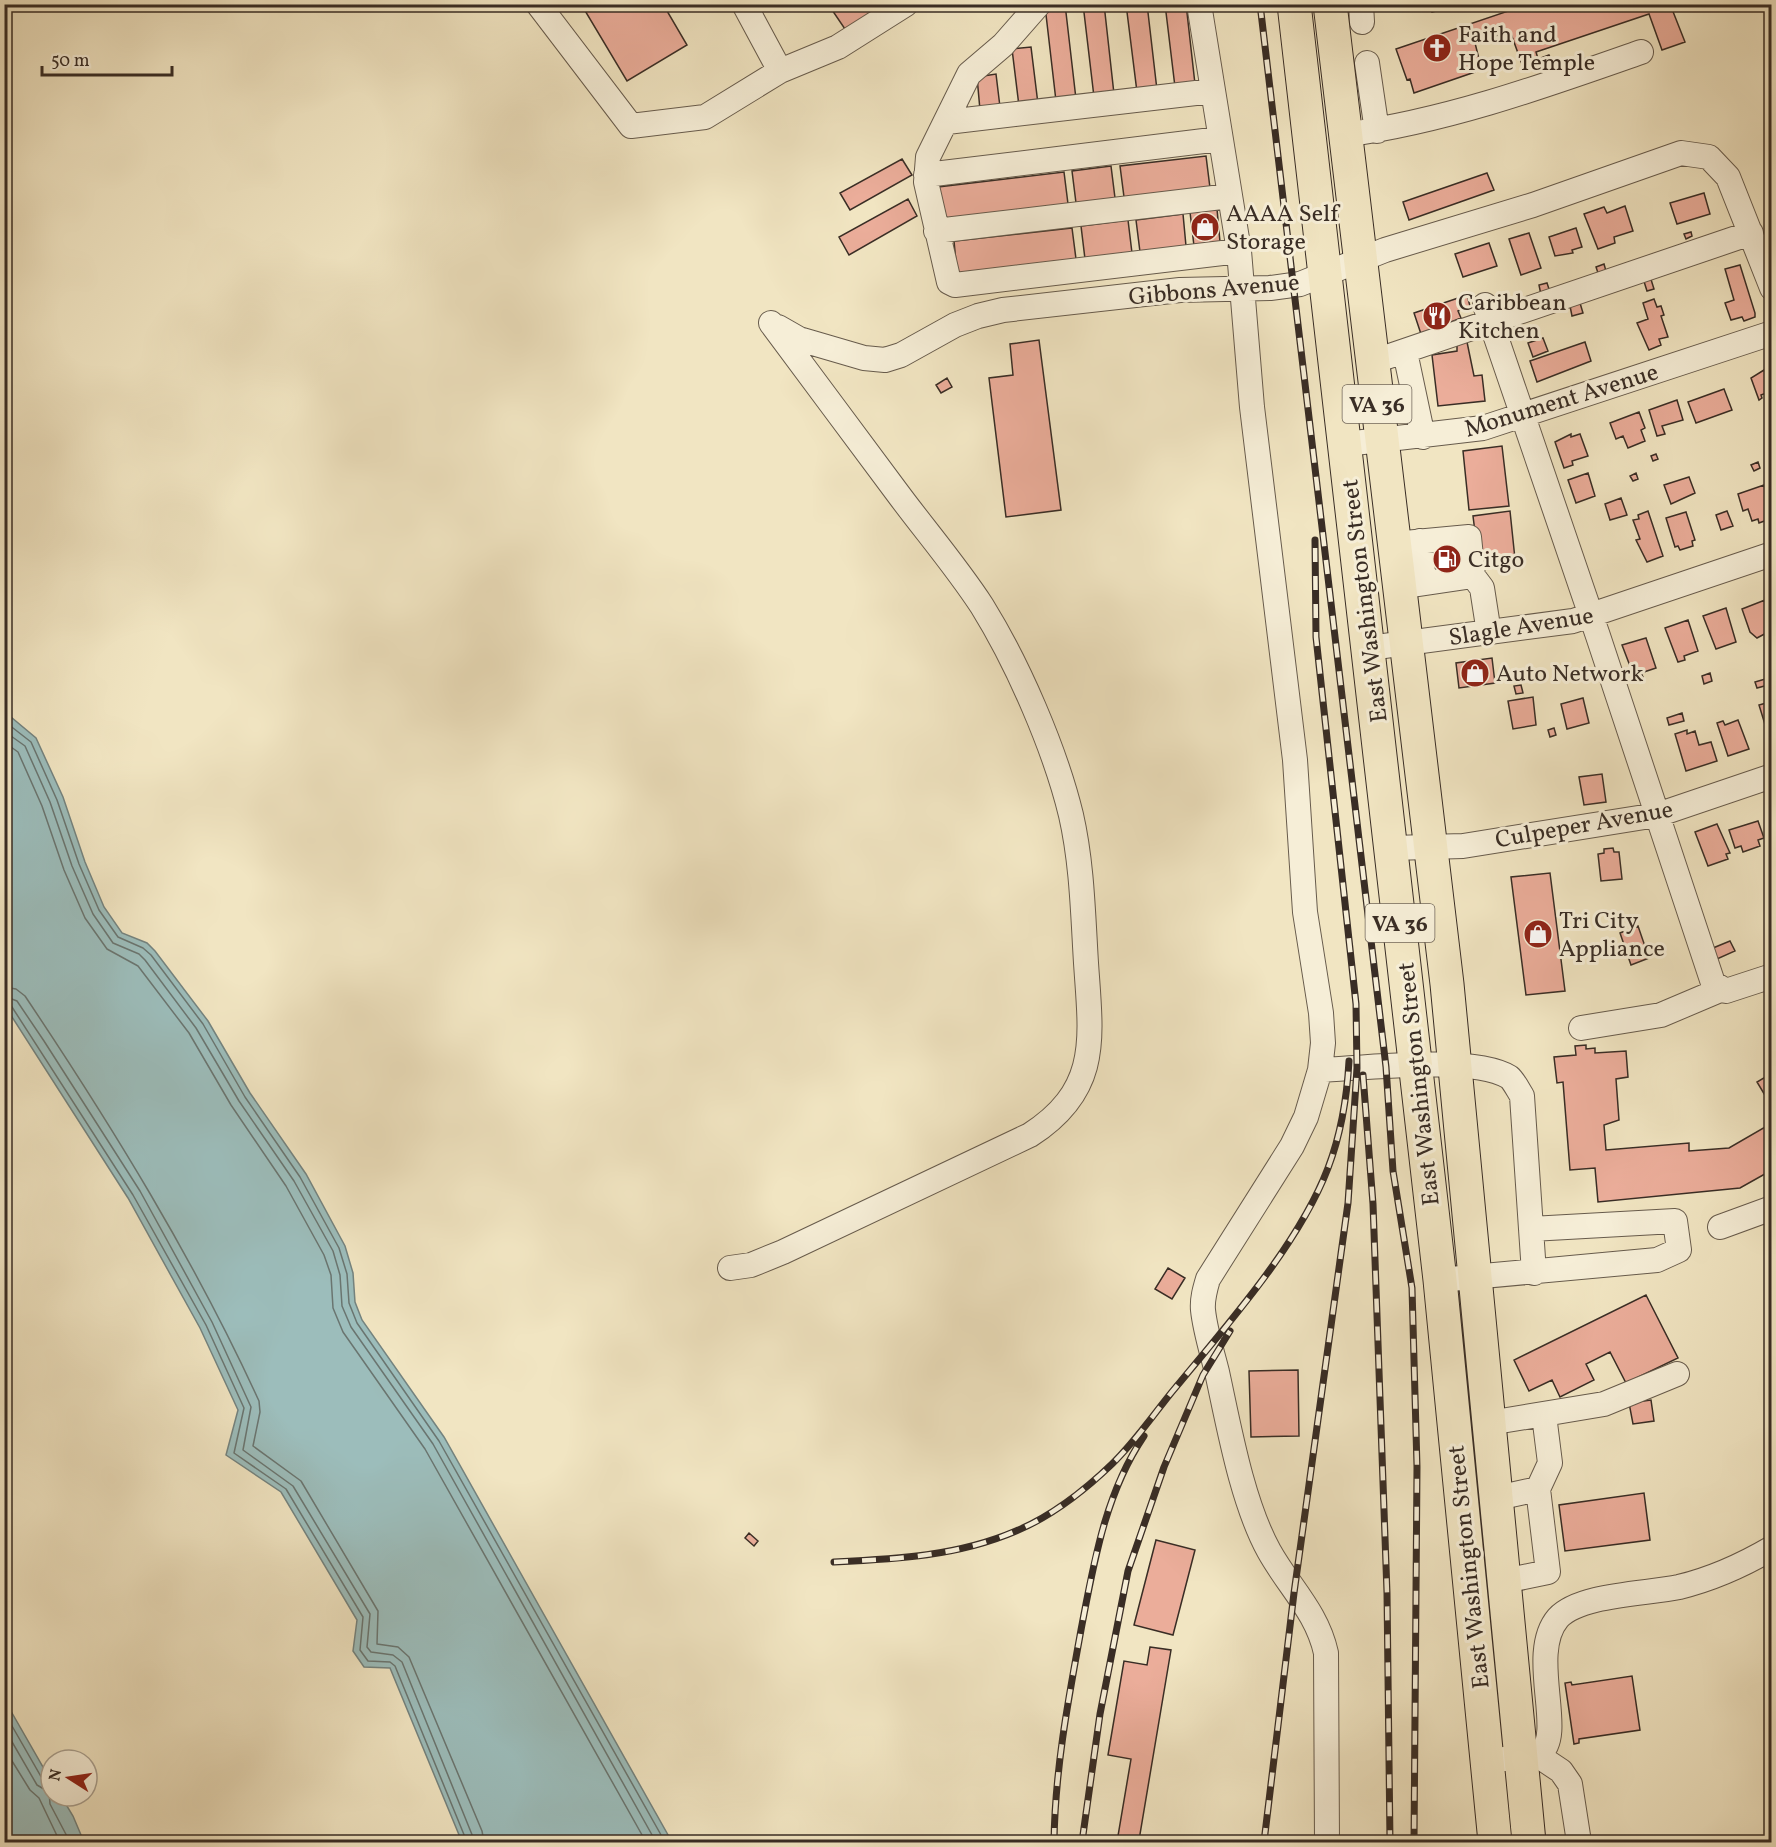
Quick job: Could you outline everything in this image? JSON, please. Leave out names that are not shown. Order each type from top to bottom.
[{"type":"highway","name":"East Washington Street","points":[[1294,4],[1440,1280],[1495,1842]]},
{"type":"highway","name":"East Washington Street","points":[[1330,4],[1382,441],[1426,562],[1406,644],[1455,1065],[1505,1581],[1529,1756],[1529,1842]]},
{"type":"street","points":[[538,4],[631,126],[705,117],[780,71],[838,47],[906,4]]},
{"type":"street","points":[[744,4],[780,71]]},
{"type":"street","points":[[1039,4],[1003,45],[969,74],[928,157],[926,175],[936,231],[949,282],[955,285],[1239,251]]},
{"type":"street","points":[[1199,4],[1239,251],[1252,407],[1295,760],[1305,912],[1321,1013],[1323,1043],[1320,1070],[1306,1117],[1292,1146],[1208,1279],[1203,1310],[1221,1393],[1255,1519],[1268,1549],[1294,1593],[1314,1615],[1322,1633],[1326,1653],[1327,1842]]},
{"type":"street","points":[[1344,135],[1377,131],[1437,118],[1536,89],[1641,52]]},
{"type":"street","points":[[1367,63],[1377,131]]},
{"type":"street","points":[[947,122],[1213,91]]},
{"type":"street","points":[[926,175],[1221,139]]},
{"type":"street","name":"Gibbons Avenue","points":[[730,1268],[751,1265],[783,1252],[1030,1135],[1049,1123],[1078,1089],[1089,1050],[1090,1024],[1081,887],[1071,816],[1061,782],[1024,689],[982,606],[771,323],[799,339],[864,358],[885,360],[901,355],[955,325],[1003,310],[1180,290],[1243,289],[1300,284],[1385,250],[1533,205],[1681,153],[1695,153],[1708,157],[1720,166],[1728,177],[1772,288]]},
{"type":"street","points":[[936,231],[1230,196]]},
{"type":"street","points":[[1372,362],[1405,352],[1487,314],[1751,233]]},
{"type":"street","points":[[1487,314],[1591,616],[1713,983],[1720,990]]},
{"type":"street","name":"Monument Avenue","points":[[1346,444],[1423,437],[1483,428],[1772,333]]},
{"type":"street","points":[[1405,352],[1423,437]]},
{"type":"street","points":[[1376,399],[1413,392]]},
{"type":"street","points":[[1426,562],[1469,537],[1473,576],[1482,588],[1489,633]]},
{"type":"street","name":"Slagle Avenue","points":[[1369,648],[1554,625],[1591,616],[1772,554]]},
{"type":"street","points":[[1426,562],[1473,576]]},
{"type":"street","name":"Culpeper Avenue","points":[[1392,848],[1463,846],[1657,815],[1772,776]]},
{"type":"street","points":[[1581,1028],[1661,1015],[1720,990],[1726,991],[1772,976]]},
{"type":"street","points":[[1320,1070],[1455,1065],[1493,1070],[1511,1078],[1522,1096],[1534,1273]]},
{"type":"street","points":[[1720,1227],[1772,1208]]},
{"type":"street","points":[[1440,1280],[1657,1260],[1679,1250],[1675,1221],[1531,1229]]},
{"type":"street","points":[[1490,1424],[1604,1404],[1677,1374]]},
{"type":"street","points":[[1505,1581],[1548,1572],[1538,1489],[1550,1463],[1544,1415]]},
{"type":"street","points":[[1497,1498],[1538,1489]]},
{"type":"street","points":[[1487,1761],[1529,1756],[1547,1744],[1550,1737],[1545,1646],[1558,1619],[1569,1609],[1586,1602],[1680,1587],[1723,1573],[1772,1548]]},
{"type":"street","points":[[1529,1756],[1561,1771],[1570,1784],[1579,1842]]},
{"type":"water","points":[[5,712],[36,738],[63,797],[85,862],[104,907],[122,933],[147,943],[155,951],[208,1021],[250,1093],[306,1174],[345,1246],[353,1273],[355,1302],[362,1320],[444,1437],[672,1842],[462,1842],[390,1668],[364,1667],[353,1651],[357,1620],[281,1492],[226,1455],[238,1410],[200,1328],[128,1198],[5,1006]]},
{"type":"water","points":[[4,1699],[39,1760],[39,1808],[68,1808],[84,1842],[5,1842]]},
{"type":"building","points":[[581,4],[663,4],[687,45],[627,81]]},
{"type":"building","points":[[828,4],[895,4],[849,35]]},
{"type":"building","points":[[1065,4],[1076,99],[1056,101],[1045,6]]},
{"type":"building","points":[[1083,4],[1104,4],[1114,94],[1094,97]]},
{"type":"building","points":[[1126,4],[1147,4],[1157,90],[1137,92]]},
{"type":"building","points":[[1165,4],[1186,4],[1195,84],[1175,87]]},
{"type":"building","name":"Faith and Hope Temple","points":[[1430,4],[1463,4],[1432,12]]},
{"type":"building","name":"Faith and Hope Temple","points":[[1529,4],[1670,4],[1685,42],[1662,50],[1649,14],[1536,52],[1539,62],[1523,67],[1510,31],[1475,43],[1481,67],[1474,70],[1475,72],[1414,93],[1396,49]]},
{"type":"building","points":[[1031,47],[1038,104],[1019,106],[1012,49]]},
{"type":"building","points":[[1549,55],[1552,61],[1543,64],[1541,58]]},
{"type":"building","points":[[996,74],[1000,107],[980,110],[977,77]]},
{"type":"building","points":[[1206,156],[1210,188],[1124,197],[1120,166]]},
{"type":"building","points":[[902,159],[912,175],[850,210],[840,193]]},
{"type":"building","points":[[1111,166],[1115,198],[1076,203],[1072,171]]},
{"type":"building","points":[[1064,172],[1068,204],[942,219],[938,187]]},
{"type":"building","points":[[1487,173],[1494,190],[1409,220],[1403,202]]},
{"type":"building","points":[[1704,193],[1710,214],[1677,224],[1670,203]]},
{"type":"building","points":[[908,199],[917,216],[849,255],[839,237]]},
{"type":"building","points":[[1625,206],[1633,231],[1614,237],[1615,243],[1598,249],[1584,214],[1604,207],[1607,213]]},
{"type":"building","name":"AAAA Self Storage","points":[[1217,209],[1220,242],[1194,246],[1190,212]]},
{"type":"building","points":[[1183,214],[1186,246],[1140,252],[1136,220]]},
{"type":"building","points":[[1128,220],[1132,253],[1085,259],[1081,226]]},
{"type":"building","points":[[1072,228],[1076,259],[957,273],[954,241]]},
{"type":"building","points":[[1576,228],[1582,247],[1572,250],[1573,253],[1555,256],[1549,237]]},
{"type":"building","points":[[1691,232],[1692,236],[1686,239],[1684,234]]},
{"type":"building","points":[[1529,233],[1541,268],[1521,275],[1509,239]]},
{"type":"building","points":[[1489,243],[1497,266],[1463,277],[1455,254]]},
{"type":"building","points":[[1604,264],[1606,271],[1600,279],[1596,267]]},
{"type":"building","points":[[1740,265],[1755,313],[1755,317],[1744,321],[1742,317],[1731,320],[1725,303],[1734,300],[1725,269]]},
{"type":"building","points":[[1649,273],[1654,289],[1647,291],[1642,275]]},
{"type":"building","points":[[1547,283],[1550,292],[1541,295],[1539,285]]},
{"type":"building","points":[[1467,295],[1470,306],[1458,311],[1461,318],[1421,334],[1414,313]]},
{"type":"building","points":[[1654,299],[1657,307],[1661,306],[1664,315],[1661,316],[1668,337],[1659,339],[1661,345],[1649,350],[1637,323],[1648,319],[1643,303]]},
{"type":"building","points":[[1580,303],[1583,313],[1572,316],[1570,306]]},
{"type":"building","points":[[1543,338],[1548,351],[1533,357],[1528,343]]},
{"type":"building","points":[[1039,340],[1061,510],[1006,517],[989,378],[1013,375],[1010,344]]},
{"type":"building","points":[[1467,342],[1474,376],[1482,375],[1485,401],[1438,406],[1432,355],[1457,351],[1457,343]]},
{"type":"building","points":[[1585,342],[1591,361],[1537,382],[1530,361]]},
{"type":"building","points":[[1764,370],[1765,373],[1772,371],[1772,391],[1761,395],[1762,398],[1759,400],[1751,378]]},
{"type":"building","points":[[947,378],[952,387],[941,393],[936,385]]},
{"type":"building","points":[[1724,389],[1732,410],[1696,423],[1688,402]]},
{"type":"building","points":[[1677,400],[1683,420],[1662,426],[1665,434],[1657,436],[1649,410]]},
{"type":"building","points":[[1639,412],[1645,428],[1641,430],[1645,441],[1628,448],[1623,436],[1616,439],[1610,423]]},
{"type":"building","points":[[1571,434],[1571,437],[1580,434],[1588,456],[1572,461],[1573,465],[1564,468],[1555,442]]},
{"type":"building","points":[[1502,446],[1509,506],[1469,510],[1463,451]]},
{"type":"building","points":[[1656,454],[1658,459],[1653,461],[1651,456]]},
{"type":"building","points":[[1758,462],[1760,468],[1754,471],[1751,465]]},
{"type":"building","points":[[1588,473],[1595,496],[1576,503],[1568,480]]},
{"type":"building","points":[[1636,473],[1638,479],[1633,481],[1630,476]]},
{"type":"building","points":[[1689,477],[1695,493],[1671,504],[1664,485]]},
{"type":"building","points":[[1764,485],[1772,514],[1765,516],[1767,520],[1759,523],[1758,519],[1752,521],[1748,509],[1743,511],[1738,494]]},
{"type":"building","points":[[1621,498],[1627,515],[1610,520],[1605,504]]},
{"type":"building","points":[[1510,511],[1515,559],[1479,564],[1473,516]]},
{"type":"building","points":[[1648,511],[1663,556],[1647,562],[1636,540],[1640,539],[1633,520],[1639,519],[1638,515]]},
{"type":"building","points":[[1727,511],[1733,526],[1721,530],[1716,515]]},
{"type":"building","points":[[1686,512],[1695,540],[1692,541],[1693,546],[1680,550],[1678,546],[1675,547],[1666,518]]},
{"type":"building","name":"Citgo","points":[[1466,547],[1468,566],[1427,571],[1425,551]]},
{"type":"building","points":[[1765,600],[1772,618],[1772,630],[1757,638],[1750,632],[1742,609]]},
{"type":"building","points":[[1726,608],[1736,642],[1716,649],[1703,616]]},
{"type":"building","points":[[1688,620],[1698,651],[1684,656],[1685,660],[1678,662],[1665,628]]},
{"type":"building","points":[[1646,638],[1656,668],[1641,673],[1643,677],[1635,679],[1622,645]]},
{"type":"building","name":"Auto Network","points":[[1492,658],[1495,683],[1459,688],[1456,663]]},
{"type":"building","points":[[1710,673],[1712,681],[1704,684],[1702,676]]},
{"type":"building","points":[[1772,677],[1772,684],[1757,688],[1755,682]]},
{"type":"building","points":[[1521,685],[1523,693],[1516,694],[1514,686]]},
{"type":"building","points":[[1533,697],[1536,725],[1513,729],[1508,701]]},
{"type":"building","points":[[1583,698],[1589,723],[1567,729],[1561,704]]},
{"type":"building","points":[[1770,702],[1772,707],[1771,744],[1759,705]]},
{"type":"building","points":[[1682,713],[1684,721],[1669,725],[1667,718]]},
{"type":"building","points":[[1738,720],[1749,749],[1728,756],[1717,723],[1723,721],[1725,725]]},
{"type":"building","points":[[1554,728],[1556,735],[1550,737],[1548,730]]},
{"type":"building","points":[[1687,730],[1687,734],[1695,731],[1699,745],[1711,742],[1717,761],[1686,771],[1675,734]]},
{"type":"building","points":[[1602,774],[1606,802],[1584,805],[1579,777]]},
{"type":"building","points":[[1758,821],[1764,838],[1758,840],[1760,846],[1743,852],[1741,846],[1735,848],[1729,830]]},
{"type":"building","points":[[1717,824],[1730,853],[1726,854],[1728,859],[1708,866],[1695,832]]},
{"type":"building","points":[[1613,848],[1614,852],[1619,852],[1622,879],[1601,881],[1598,854],[1604,853],[1604,849]]},
{"type":"building","name":"Tri City Appliance","points":[[1550,873],[1565,991],[1526,995],[1511,877]]},
{"type":"building","points":[[1638,926],[1649,958],[1631,965],[1620,933]]},
{"type":"building","points":[[1730,941],[1735,951],[1717,959],[1713,948]]},
{"type":"building","points":[[1586,1045],[1586,1049],[1595,1048],[1595,1053],[1626,1051],[1628,1077],[1616,1079],[1619,1120],[1604,1125],[1606,1150],[1689,1143],[1689,1151],[1729,1148],[1772,1123],[1772,1170],[1740,1188],[1598,1202],[1595,1168],[1570,1170],[1563,1082],[1557,1083],[1554,1057],[1576,1055],[1575,1046]]},
{"type":"building","points":[[1772,1073],[1772,1107],[1757,1082]]},
{"type":"building","points":[[1168,1268],[1185,1278],[1172,1299],[1155,1289]]},
{"type":"building","points":[[1646,1295],[1678,1358],[1626,1383],[1610,1352],[1586,1364],[1594,1380],[1560,1397],[1552,1380],[1529,1391],[1514,1360]]},
{"type":"building","points":[[1298,1370],[1299,1436],[1251,1437],[1249,1371]]},
{"type":"building","points":[[1651,1400],[1654,1421],[1633,1424],[1629,1403]]},
{"type":"building","points":[[1644,1493],[1650,1540],[1565,1551],[1559,1505]]},
{"type":"building","points":[[749,1533],[758,1541],[754,1546],[745,1538]]},
{"type":"building","points":[[1156,1540],[1195,1550],[1173,1635],[1134,1625]]},
{"type":"building","points":[[1150,1647],[1171,1650],[1139,1840],[1118,1836],[1131,1759],[1108,1755],[1124,1661],[1147,1665]]},
{"type":"building","points":[[1632,1676],[1640,1730],[1579,1739],[1579,1743],[1574,1744],[1565,1683],[1571,1682],[1572,1685]]},
{"type":"tunnel","points":[[1442,549],[1445,569]]},
{"type":"railway","points":[[1260,4],[1386,1067],[1393,1171],[1412,1288],[1417,1467],[1414,1842]]},
{"type":"railway","points":[[1264,1842],[1294,1593],[1348,1203],[1357,1068],[1356,1004],[1316,637],[1315,540]]},
{"type":"railway","points":[[834,1562],[927,1555],[994,1539],[1029,1525],[1055,1510],[1079,1493],[1112,1464],[1261,1282],[1299,1225],[1315,1197],[1333,1155],[1343,1115],[1349,1061]]},
{"type":"railway","points":[[1363,1075],[1373,1204],[1387,1593],[1390,1842]]},
{"type":"railway","points":[[1082,1842],[1100,1714],[1128,1571],[1164,1467],[1203,1375],[1230,1331]]},
{"type":"railway","points":[[1054,1842],[1063,1736],[1096,1554],[1110,1505],[1131,1458],[1144,1436]]},
{"type":"place","name":"Faith and Hope Temple","points":[[1437,48]]},
{"type":"place","name":"AAAA Self Storage","points":[[1205,227]]},
{"type":"place","name":"Caribbean Kitchen","points":[[1437,316]]},
{"type":"place","name":"Citgo","points":[[1447,559]]},
{"type":"place","name":"Auto Network","points":[[1475,673]]},
{"type":"place","name":"Tri City Appliance","points":[[1538,934]]}]
